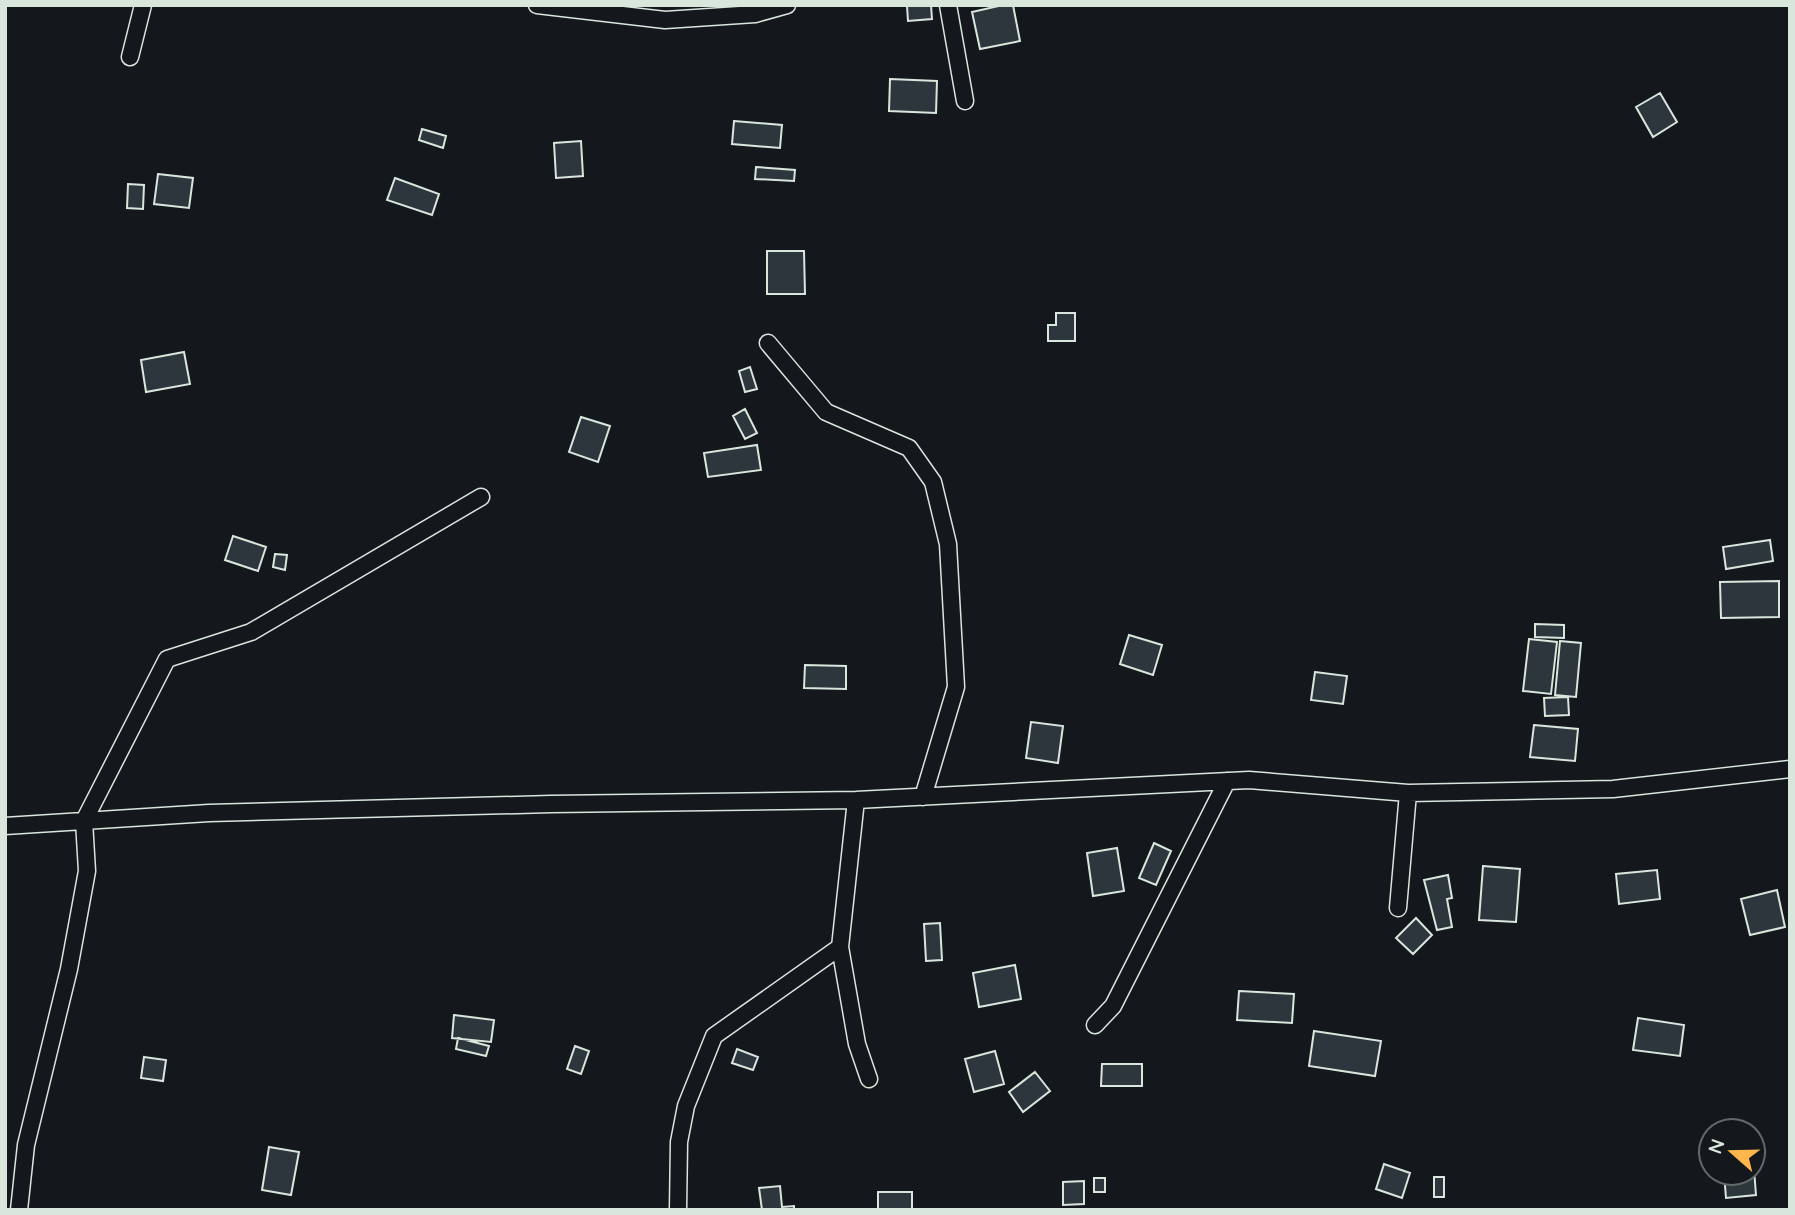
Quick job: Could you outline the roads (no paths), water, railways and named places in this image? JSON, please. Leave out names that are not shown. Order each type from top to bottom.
[{"type":"street","points":[[130,57],[143,5]]},
{"type":"street","points":[[537,5],[665,20],[787,5]]},
{"type":"street","points":[[948,5],[965,101]]},
{"type":"street","points":[[768,343],[826,412],[909,447],[933,482],[948,544],[956,687],[923,797]]},
{"type":"street","points":[[19,1210],[26,1144],[69,969],[87,871],[84,821],[167,659],[251,632],[481,497]]},
{"type":"street","points":[[5,826],[222,813],[551,804],[856,800],[1249,780],[1408,793],[1614,789],[1790,769]]},
{"type":"street","points":[[1095,1025],[1113,1006],[1227,781]]},
{"type":"street","points":[[1398,908],[1408,793]]},
{"type":"street","points":[[856,800],[840,947],[857,1044],[869,1079]]},
{"type":"street","points":[[678,1210],[679,1142],[686,1106],[715,1036],[840,947]]}]
